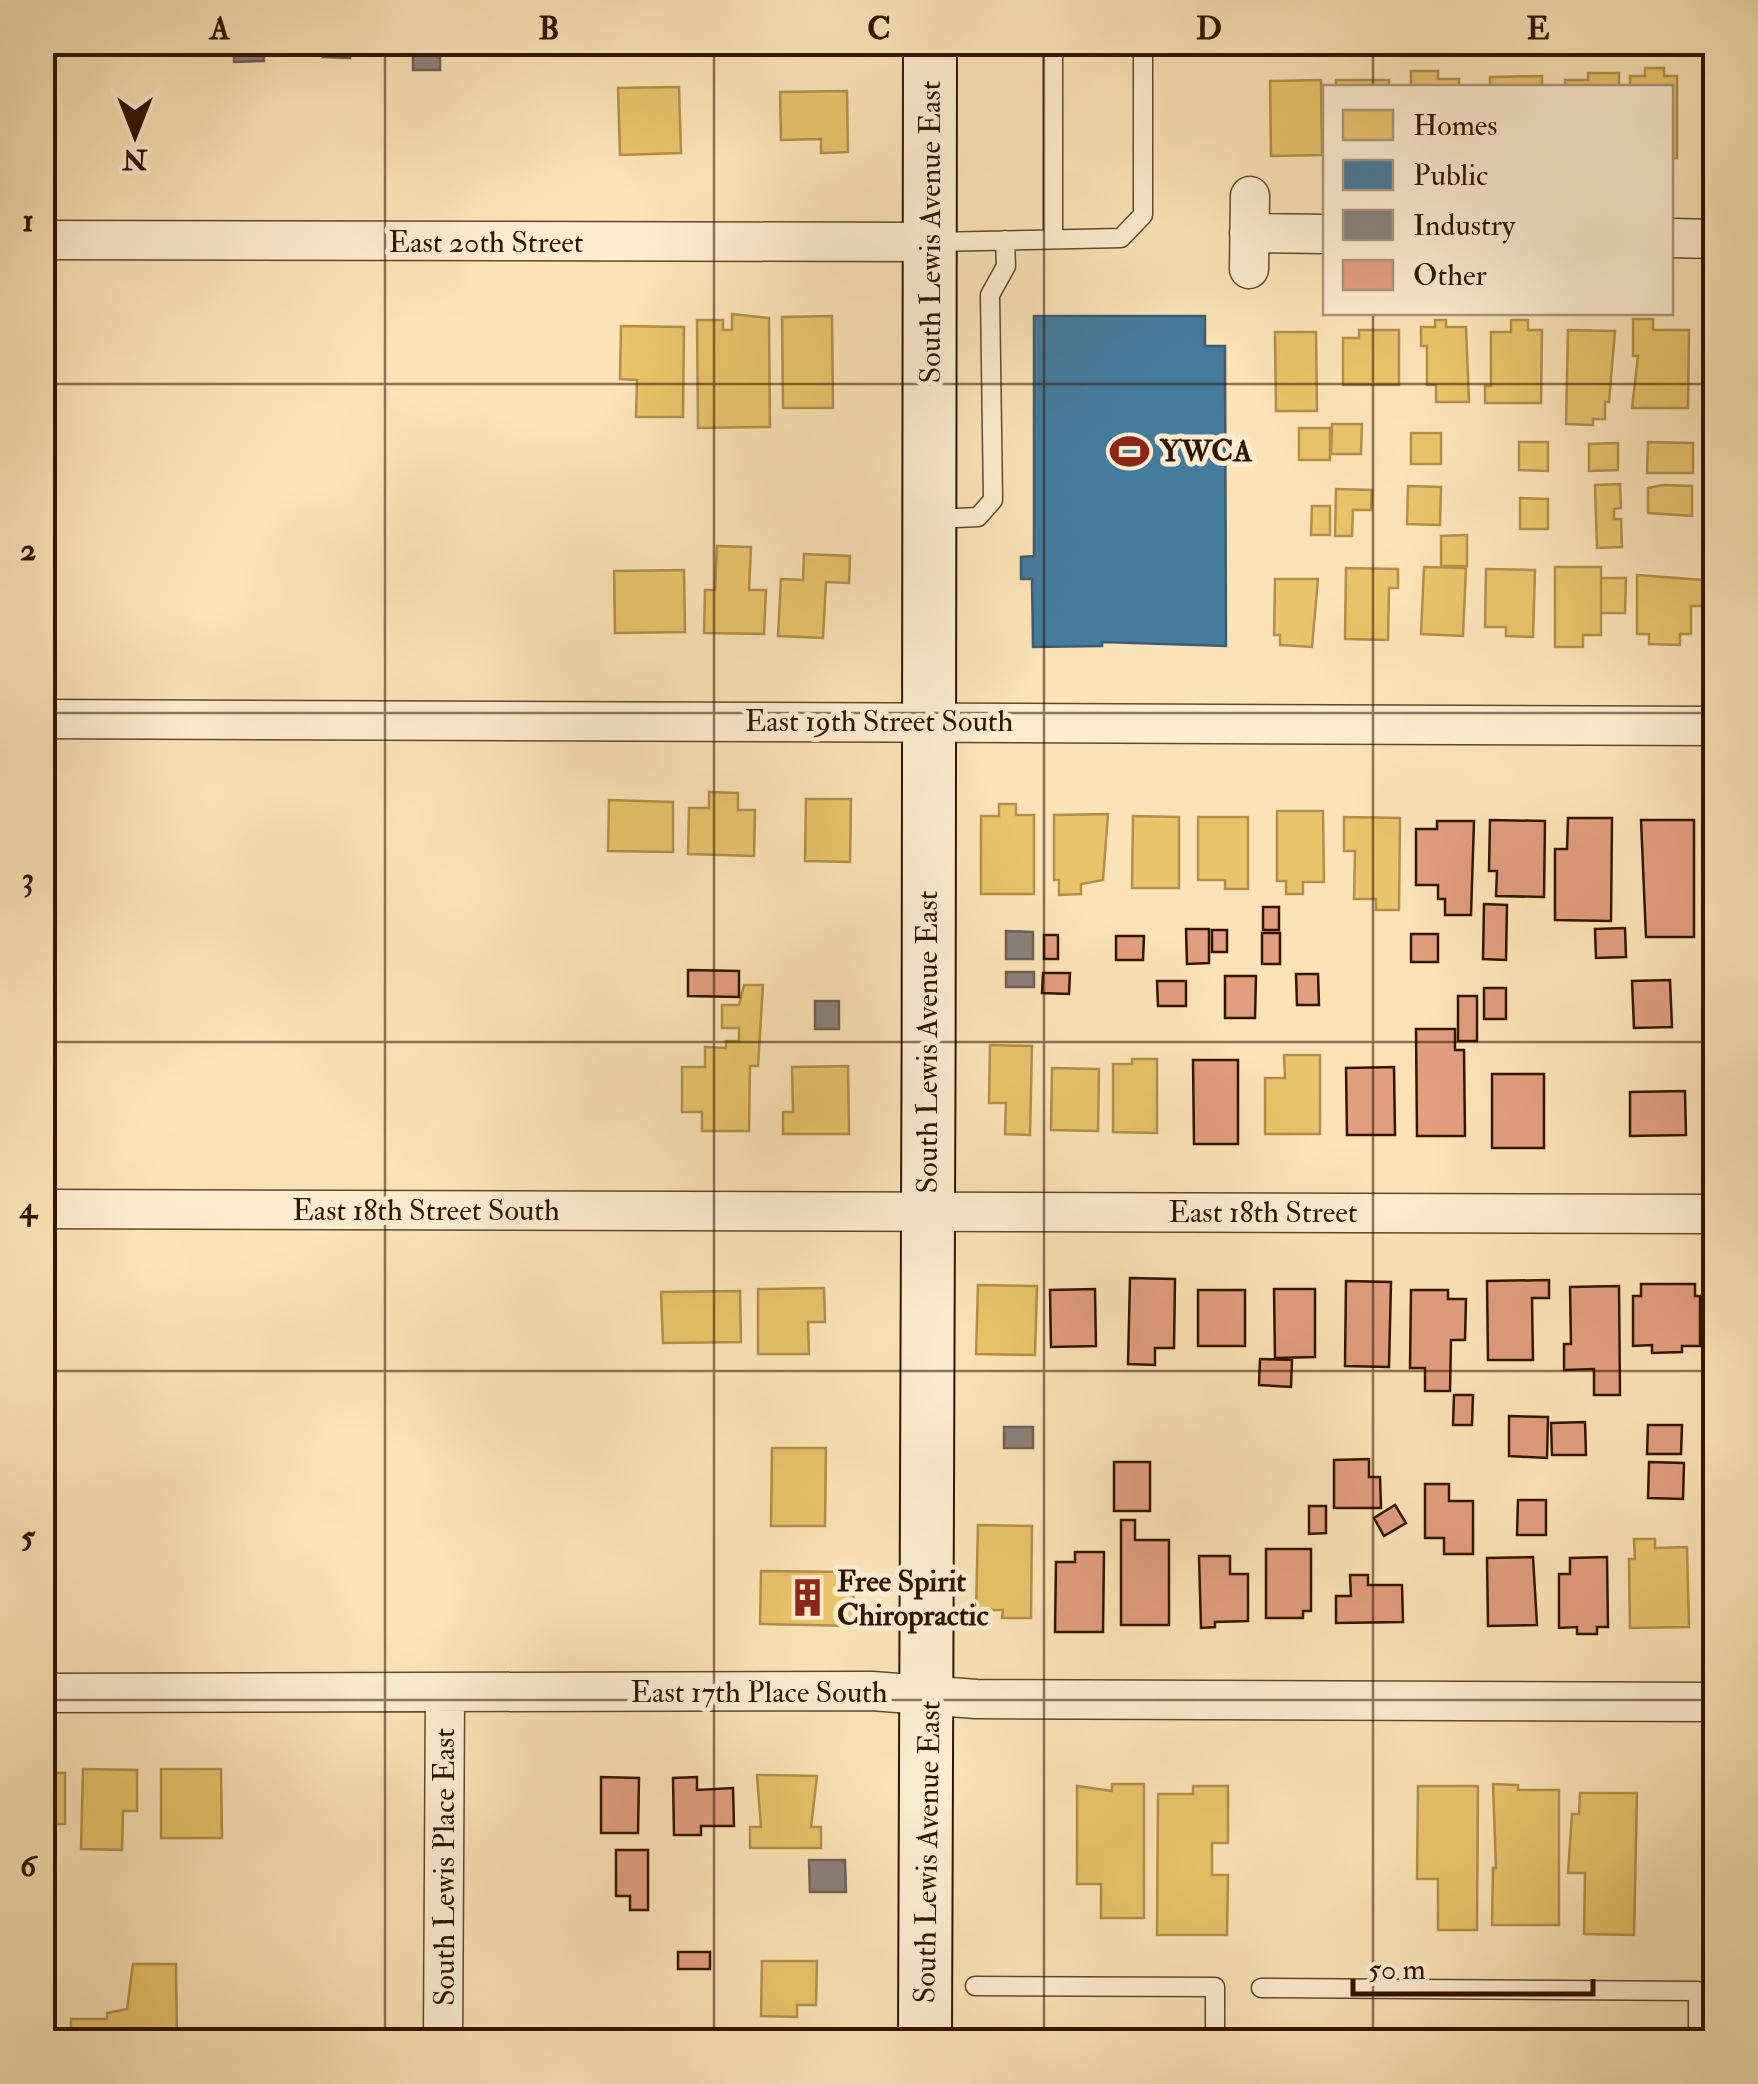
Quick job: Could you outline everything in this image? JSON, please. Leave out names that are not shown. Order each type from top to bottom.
[{"type":"main road","name":"South Lewis Avenue East","points":[[926,2042],[930,1696],[926,1211],[930,42]]},
{"type":"street","points":[[1249,232],[1323,234]]},
{"type":"street","points":[[1673,238],[1716,239]]},
{"type":"street","name":"East 20th Street","points":[[42,240],[929,242]]},
{"type":"street","name":"East 19th Street South","points":[[42,720],[1716,726]]},
{"type":"street","name":"East 18th Street South","points":[[42,1209],[810,1211]]},
{"type":"street","name":"East 18th Street","points":[[810,1211],[1716,1214]]},
{"type":"street","name":"East 17th Place South","points":[[42,1693],[872,1690],[930,1696],[1716,1702]]},
{"type":"street","name":"South Lewis Place East","points":[[444,2042],[445,1692]]},
{"type":"lane","points":[[1052,42],[1053,238]]},
{"type":"lane","points":[[929,242],[1121,238],[1143,214],[1144,42]]},
{"type":"lane","points":[[930,519],[978,517],[994,500],[990,295],[1006,266],[1005,240]]},
{"type":"lane","points":[[975,1986],[1215,1987],[1215,2042]]},
{"type":"lane","points":[[1262,1988],[1698,1991],[1698,2042]]},
{"type":"building: Homes","points":[[1645,68],[1664,68],[1664,76],[1677,76],[1677,158],[1673,158],[1673,85],[1630,85],[1630,76],[1645,76]]},
{"type":"building: Homes","points":[[1411,71],[1438,71],[1438,79],[1459,79],[1459,85],[1411,85]]},
{"type":"building: Homes","points":[[1588,73],[1619,73],[1619,85],[1565,85],[1565,80],[1588,80]]},
{"type":"building: Homes","points":[[1542,76],[1542,85],[1490,85],[1490,77]]},
{"type":"building: Homes","points":[[1321,80],[1322,155],[1271,156],[1270,81]]},
{"type":"building: Homes","points":[[1336,80],[1389,80],[1389,85],[1336,85]]},
{"type":"building: Homes","points":[[679,87],[681,153],[620,155],[618,88]]},
{"type":"building: Homes","points":[[847,91],[848,152],[821,153],[821,139],[781,140],[780,92]]},
{"type":"building: Homes","points":[[732,314],[769,318],[770,427],[698,428],[697,320],[723,320],[723,330],[732,330]]},
{"type":"building: Homes","points":[[832,316],[833,408],[783,408],[782,317]]},
{"type":"building: Homes","points":[[1633,319],[1653,319],[1653,330],[1689,330],[1688,408],[1632,408],[1638,356],[1633,356]]},
{"type":"building: Homes","points":[[1435,320],[1446,320],[1446,327],[1466,327],[1469,402],[1436,402],[1436,385],[1427,385],[1427,346],[1421,346],[1421,327],[1435,327]]},
{"type":"building: Homes","points":[[1511,320],[1528,320],[1528,330],[1542,330],[1541,403],[1485,403],[1485,386],[1491,386],[1491,332],[1511,332]]},
{"type":"building: Homes","points":[[621,326],[684,327],[683,417],[636,417],[637,380],[620,379]]},
{"type":"building: Homes","points":[[1359,330],[1399,330],[1399,385],[1343,385],[1343,338],[1359,338]]},
{"type":"building: Homes","points":[[1568,330],[1615,331],[1609,402],[1605,402],[1605,419],[1593,419],[1593,425],[1566,424]]},
{"type":"building: Homes","points":[[1275,332],[1316,332],[1317,411],[1276,411]]},
{"type":"building: Homes","points":[[1332,424],[1362,424],[1361,454],[1331,454]]},
{"type":"building: Homes","points":[[1299,428],[1330,428],[1330,460],[1299,460]]},
{"type":"building: Homes","points":[[1411,433],[1441,433],[1441,464],[1411,464]]},
{"type":"building: Homes","points":[[1519,442],[1548,442],[1548,471],[1519,470]]},
{"type":"building: Homes","points":[[1648,442],[1693,443],[1693,473],[1647,473]]},
{"type":"building: Homes","points":[[1618,443],[1618,470],[1589,471],[1589,444]]},
{"type":"building: Homes","points":[[1620,484],[1621,508],[1614,509],[1614,519],[1621,519],[1622,547],[1597,548],[1595,485]]},
{"type":"building: Homes","points":[[1408,486],[1441,487],[1440,525],[1407,524]]},
{"type":"building: Homes","points":[[1692,486],[1692,516],[1648,513],[1648,488]]},
{"type":"building: Homes","points":[[1336,489],[1372,490],[1371,510],[1353,510],[1352,536],[1335,536]]},
{"type":"building: Homes","points":[[1520,498],[1548,499],[1548,529],[1520,529]]},
{"type":"building: Homes","points":[[1312,506],[1330,506],[1330,535],[1311,535]]},
{"type":"building: Homes","points":[[1467,535],[1467,566],[1441,566],[1441,536]]},
{"type":"building: Homes","points":[[717,546],[751,547],[749,590],[766,590],[764,634],[704,633],[705,590],[715,590]]},
{"type":"building: Homes","points":[[804,554],[850,556],[849,583],[826,582],[823,638],[778,636],[781,579],[803,580]]},
{"type":"building: Homes","points":[[1424,567],[1466,568],[1463,636],[1421,634]]},
{"type":"building: Homes","points":[[1555,567],[1601,567],[1601,635],[1583,635],[1583,647],[1555,647]]},
{"type":"building: Homes","points":[[1346,568],[1398,569],[1398,588],[1389,588],[1388,640],[1345,639]]},
{"type":"building: Homes","points":[[1486,569],[1535,570],[1533,637],[1506,636],[1506,627],[1485,627]]},
{"type":"building: Homes","points":[[684,570],[685,632],[615,633],[614,571]]},
{"type":"building: Homes","points":[[1637,575],[1703,580],[1703,606],[1691,606],[1691,634],[1680,634],[1680,645],[1649,644],[1649,634],[1637,634]]},
{"type":"building: Homes","points":[[1601,578],[1626,578],[1625,613],[1601,613]]},
{"type":"building: Homes","points":[[1275,579],[1318,579],[1312,647],[1280,645],[1280,635],[1274,635]]},
{"type":"building: Homes","points":[[709,792],[738,793],[738,810],[755,810],[754,856],[688,854],[689,808],[709,808]]},
{"type":"building: Homes","points":[[806,799],[851,799],[850,862],[805,861]]},
{"type":"building: Homes","points":[[609,800],[673,802],[673,852],[608,851]]},
{"type":"building: Homes","points":[[999,804],[1016,804],[1016,815],[1034,815],[1034,894],[981,894],[981,816],[999,816]]},
{"type":"building: Homes","points":[[1277,811],[1323,811],[1324,882],[1303,882],[1303,894],[1286,894],[1286,881],[1277,881]]},
{"type":"building: Homes","points":[[1108,814],[1103,880],[1081,884],[1081,894],[1059,895],[1059,880],[1054,880],[1054,815]]},
{"type":"building: Homes","points":[[1133,816],[1179,817],[1179,888],[1132,888]]},
{"type":"building: Homes","points":[[1198,817],[1248,817],[1248,889],[1225,889],[1225,880],[1198,880]]},
{"type":"building: Homes","points":[[1344,817],[1400,818],[1399,910],[1376,910],[1376,899],[1354,899],[1355,851],[1344,851]]},
{"type":"building: Homes","points":[[744,985],[763,985],[758,1066],[750,1066],[749,1131],[702,1131],[702,1112],[682,1112],[682,1067],[705,1067],[705,1047],[726,1048],[726,1041],[739,1041],[739,1028],[722,1028],[722,1005],[739,1005]]},
{"type":"building: Homes","points":[[990,1045],[1032,1046],[1030,1135],[1005,1134],[1006,1103],[989,1103]]},
{"type":"building: Homes","points":[[1284,1055],[1320,1055],[1320,1134],[1265,1134],[1265,1078],[1285,1078]]},
{"type":"building: Homes","points":[[1132,1059],[1157,1059],[1157,1133],[1113,1132],[1113,1064],[1132,1064]]},
{"type":"building: Homes","points":[[848,1066],[849,1134],[783,1134],[783,1112],[793,1112],[792,1067]]},
{"type":"building: Homes","points":[[1052,1068],[1099,1069],[1098,1131],[1051,1130]]},
{"type":"building: Homes","points":[[978,1285],[1037,1286],[1035,1355],[976,1354]]},
{"type":"building: Homes","points":[[824,1288],[825,1322],[808,1322],[809,1354],[758,1354],[758,1289]]},
{"type":"building: Homes","points":[[740,1291],[741,1342],[663,1343],[661,1292]]},
{"type":"building: Homes","points":[[772,1448],[826,1448],[825,1526],[771,1526]]},
{"type":"building: Homes","points":[[978,1525],[1032,1526],[1031,1618],[1002,1618],[1003,1610],[976,1610]]},
{"type":"building: Homes","points":[[1634,1539],[1655,1539],[1655,1548],[1687,1547],[1689,1627],[1630,1628],[1629,1559],[1635,1559]]},
{"type":"building: Homes","name":"Free Spirit Chiropractic","points":[[761,1571],[854,1572],[853,1626],[760,1624]]},
{"type":"building: Homes","points":[[83,1769],[137,1770],[137,1811],[123,1811],[122,1850],[81,1849]]},
{"type":"building: Homes","points":[[161,1769],[221,1769],[222,1838],[161,1838]]},
{"type":"building: Homes","points":[[42,1773],[65,1773],[65,1824],[42,1824]]},
{"type":"building: Homes","points":[[757,1775],[817,1776],[811,1827],[821,1827],[821,1848],[750,1848],[750,1827],[761,1827]]},
{"type":"building: Homes","points":[[1112,1784],[1144,1784],[1144,1918],[1101,1918],[1101,1884],[1077,1884],[1077,1786],[1112,1791]]},
{"type":"building: Homes","points":[[1493,1784],[1518,1785],[1518,1790],[1559,1790],[1559,1925],[1492,1925],[1496,1868]]},
{"type":"building: Homes","points":[[1193,1786],[1228,1786],[1228,1843],[1212,1843],[1212,1875],[1228,1875],[1227,1935],[1157,1935],[1158,1794],[1193,1794]]},
{"type":"building: Homes","points":[[1418,1786],[1478,1786],[1477,1930],[1438,1930],[1438,1879],[1417,1879]]},
{"type":"building: Homes","points":[[1580,1793],[1637,1793],[1634,1935],[1584,1934],[1585,1873],[1568,1873],[1572,1814],[1579,1814]]},
{"type":"building: Homes","points":[[762,1961],[817,1961],[816,2005],[797,2005],[797,2017],[761,2016]]},
{"type":"building: Homes","points":[[133,1964],[176,1964],[177,2042],[71,2042],[71,2019],[107,2019],[107,2013],[127,2009]]},
{"type":"building: Homes","points":[[1539,2037],[1598,2037],[1598,2042],[1539,2042]]},
{"type":"building: Public","name":"YWCA","points":[[1034,316],[1205,316],[1205,346],[1225,346],[1226,646],[1102,642],[1102,646],[1033,647],[1032,579],[1021,579],[1021,557],[1034,556]]},
{"type":"building: Industry","points":[[234,42],[263,42],[264,61],[234,62]]},
{"type":"building: Industry","points":[[324,42],[351,42],[350,58],[323,57]]},
{"type":"building: Industry","points":[[413,42],[440,42],[440,70],[413,70]]},
{"type":"building: Industry","points":[[1006,931],[1033,932],[1033,959],[1006,959]]},
{"type":"building: Industry","points":[[1006,972],[1034,972],[1034,987],[1006,987]]},
{"type":"building: Industry","points":[[815,1001],[839,1001],[839,1029],[815,1029]]},
{"type":"building: Industry","points":[[1004,1427],[1033,1427],[1033,1448],[1004,1448]]},
{"type":"building: Industry","points":[[809,1860],[845,1860],[846,1892],[810,1892]]},
{"type":"building: Other","points":[[1568,818],[1612,818],[1611,921],[1555,920],[1555,849],[1567,849]]},
{"type":"building: Other","points":[[1490,820],[1545,821],[1544,897],[1496,896],[1497,871],[1489,871]]},
{"type":"building: Other","points":[[1641,820],[1694,820],[1694,937],[1646,937]]},
{"type":"building: Other","points":[[1437,821],[1474,821],[1471,915],[1445,915],[1445,899],[1438,899],[1438,885],[1416,885],[1416,829],[1437,829]]},
{"type":"building: Other","points":[[1484,904],[1507,905],[1506,960],[1483,959]]},
{"type":"building: Other","points":[[1263,907],[1279,907],[1279,930],[1263,930]]},
{"type":"building: Other","points":[[1625,928],[1626,957],[1596,958],[1595,929]]},
{"type":"building: Other","points":[[1186,929],[1209,929],[1209,963],[1187,964]]},
{"type":"building: Other","points":[[1212,930],[1227,930],[1227,952],[1212,952]]},
{"type":"building: Other","points":[[1262,933],[1280,933],[1280,964],[1262,964]]},
{"type":"building: Other","points":[[1411,934],[1438,934],[1438,962],[1411,962]]},
{"type":"building: Other","points":[[1044,935],[1058,935],[1058,959],[1044,959]]},
{"type":"building: Other","points":[[1116,936],[1144,936],[1143,960],[1116,960]]},
{"type":"building: Other","points":[[688,970],[739,971],[739,997],[688,996]]},
{"type":"building: Other","points":[[1043,973],[1070,973],[1069,994],[1042,993]]},
{"type":"building: Other","points":[[1296,974],[1318,974],[1319,1005],[1297,1005]]},
{"type":"building: Other","points":[[1225,976],[1256,976],[1255,1018],[1225,1018]]},
{"type":"building: Other","points":[[1670,980],[1672,1027],[1634,1028],[1632,981]]},
{"type":"building: Other","points":[[1157,981],[1186,981],[1186,1006],[1158,1006]]},
{"type":"building: Other","points":[[1484,988],[1506,988],[1506,1019],[1484,1019]]},
{"type":"building: Other","points":[[1458,996],[1477,996],[1477,1041],[1458,1041]]},
{"type":"building: Other","points":[[1416,1029],[1455,1029],[1455,1050],[1464,1050],[1465,1136],[1417,1136]]},
{"type":"building: Other","points":[[1193,1060],[1238,1060],[1238,1144],[1194,1144]]},
{"type":"building: Other","points":[[1394,1067],[1395,1135],[1347,1135],[1346,1068]]},
{"type":"building: Other","points":[[1492,1074],[1544,1074],[1544,1148],[1492,1148]]},
{"type":"building: Other","points":[[1685,1091],[1686,1135],[1630,1136],[1630,1092]]},
{"type":"building: Other","points":[[1130,1278],[1175,1279],[1174,1348],[1155,1348],[1155,1365],[1128,1364]]},
{"type":"building: Other","points":[[1549,1280],[1549,1298],[1532,1298],[1533,1360],[1488,1360],[1487,1281]]},
{"type":"building: Other","points":[[1346,1281],[1391,1282],[1389,1367],[1345,1366]]},
{"type":"building: Other","points":[[1641,1284],[1695,1284],[1695,1296],[1700,1296],[1700,1346],[1682,1346],[1682,1352],[1652,1353],[1652,1345],[1633,1346],[1633,1296],[1641,1296]]},
{"type":"building: Other","points":[[1619,1286],[1620,1395],[1594,1395],[1594,1369],[1564,1370],[1564,1344],[1571,1344],[1570,1287]]},
{"type":"building: Other","points":[[1095,1289],[1096,1346],[1051,1347],[1050,1290]]},
{"type":"building: Other","points":[[1274,1289],[1315,1289],[1315,1357],[1275,1358]]},
{"type":"building: Other","points":[[1198,1290],[1245,1290],[1245,1346],[1198,1346]]},
{"type":"building: Other","points":[[1411,1290],[1448,1290],[1448,1299],[1466,1299],[1465,1340],[1451,1340],[1450,1391],[1425,1391],[1425,1368],[1410,1368]]},
{"type":"building: Other","points":[[1260,1359],[1292,1360],[1291,1387],[1259,1385]]},
{"type":"building: Other","points":[[1454,1395],[1473,1395],[1472,1425],[1453,1425]]},
{"type":"building: Other","points":[[1509,1416],[1548,1417],[1547,1458],[1509,1456]]},
{"type":"building: Other","points":[[1585,1422],[1586,1455],[1552,1455],[1551,1423]]},
{"type":"building: Other","points":[[1648,1425],[1682,1425],[1681,1454],[1647,1454]]},
{"type":"building: Other","points":[[1369,1459],[1369,1477],[1380,1477],[1381,1508],[1334,1508],[1334,1460]]},
{"type":"building: Other","points":[[1114,1462],[1150,1462],[1150,1511],[1114,1511]]},
{"type":"building: Other","points":[[1649,1462],[1684,1463],[1683,1499],[1648,1498]]},
{"type":"building: Other","points":[[1425,1484],[1449,1484],[1449,1501],[1473,1501],[1473,1554],[1444,1554],[1444,1538],[1425,1538]]},
{"type":"building: Other","points":[[1518,1500],[1546,1500],[1546,1535],[1517,1535]]},
{"type":"building: Other","points":[[1395,1505],[1406,1523],[1384,1536],[1374,1518]]},
{"type":"building: Other","points":[[1309,1506],[1326,1506],[1326,1533],[1309,1534]]},
{"type":"building: Other","points":[[1121,1520],[1135,1520],[1135,1540],[1169,1540],[1169,1625],[1121,1625]]},
{"type":"building: Other","points":[[1266,1549],[1311,1549],[1311,1611],[1303,1611],[1303,1618],[1266,1618]]},
{"type":"building: Other","points":[[1075,1552],[1104,1552],[1103,1632],[1055,1632],[1056,1562],[1075,1562]]},
{"type":"building: Other","points":[[1199,1556],[1230,1556],[1230,1574],[1248,1574],[1248,1621],[1215,1622],[1215,1627],[1201,1628]]},
{"type":"building: Other","points":[[1533,1557],[1537,1625],[1488,1626],[1487,1558]]},
{"type":"building: Other","points":[[1607,1557],[1608,1627],[1597,1627],[1597,1634],[1577,1634],[1577,1627],[1559,1628],[1559,1574],[1570,1574],[1570,1558]]},
{"type":"building: Other","points":[[1350,1575],[1368,1575],[1368,1585],[1402,1585],[1403,1622],[1336,1623],[1336,1596],[1351,1596]]},
{"type":"building: Other","points":[[601,1777],[639,1778],[638,1833],[601,1833]]},
{"type":"building: Other","points":[[697,1777],[697,1790],[733,1788],[734,1826],[701,1826],[701,1835],[674,1835],[673,1778]]},
{"type":"building: Other","points":[[42,1832],[52,1832],[51,1871],[42,1871]]},
{"type":"building: Other","points":[[616,1850],[648,1850],[648,1910],[630,1910],[630,1896],[616,1896]]},
{"type":"building: Other","points":[[678,1952],[710,1952],[710,1969],[678,1969]]},
{"type":"place","name":"YWCA","points":[[1130,451]]},
{"type":"place","name":"Free Spirit Chiropractic","points":[[807,1598]]}]
